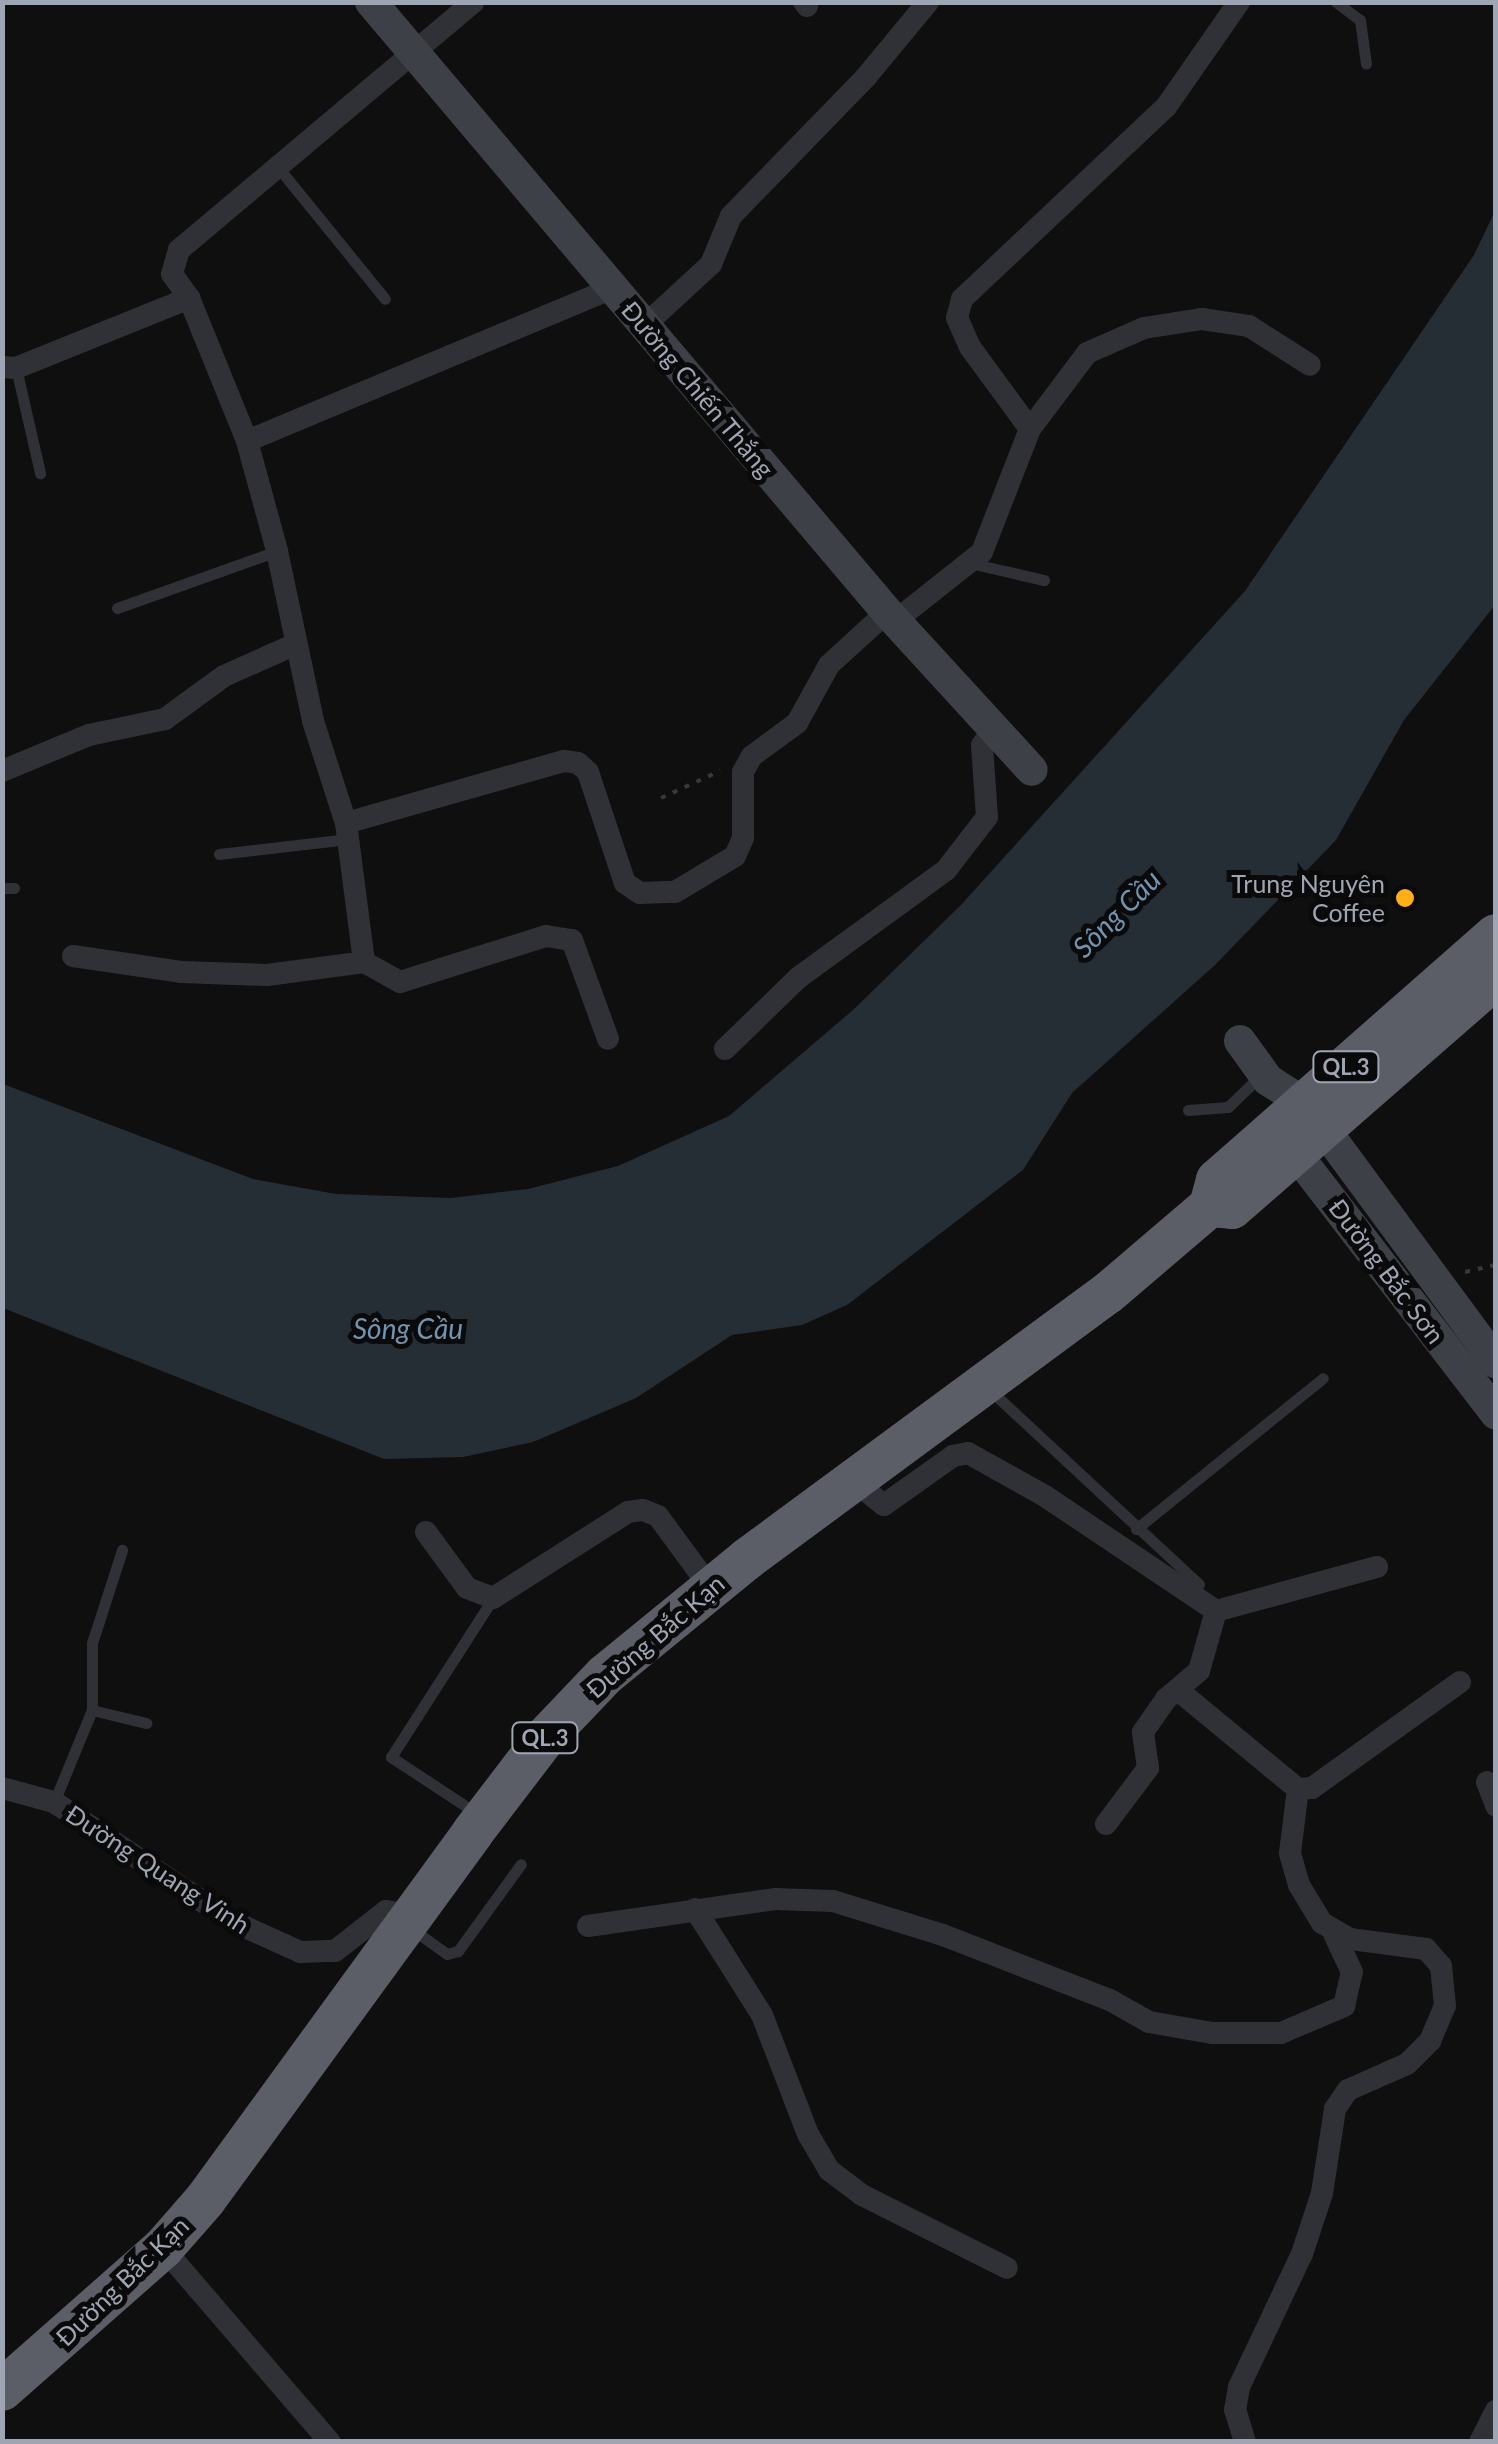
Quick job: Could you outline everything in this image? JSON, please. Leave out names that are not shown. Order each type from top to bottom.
[{"type":"highway","name":"Đường Bắc Kạn","points":[[1300,1129],[1496,935]]},
{"type":"highway","name":"Đường Bắc Kạn","points":[[2,2390],[164,2248],[412,1921],[484,1818],[605,1675],[710,1587],[984,1385],[1210,1206],[1217,1180],[1300,1129],[1496,978]]},
{"type":"main road","name":"Đường Chiến Thắng","points":[[371,2],[891,616],[1032,770]]},
{"type":"main road","points":[[1240,1041],[1300,1129]]},
{"type":"main road","name":"Đường Bắc Sơn","points":[[1300,1129],[1496,1362]]},
{"type":"main road","name":"Đường Bắc Sơn","points":[[1300,1129],[1496,1414]]},
{"type":"street","points":[[364,962],[347,831],[296,644],[277,551],[247,440],[190,298],[172,274],[180,250],[474,2]]},
{"type":"street","points":[[644,326],[711,264],[731,216],[866,77],[928,2]]},
{"type":"street","points":[[1030,429],[970,347],[956,318],[962,300],[1166,106],[1239,2]]},
{"type":"street","points":[[247,440],[613,288]]},
{"type":"street","points":[[9,368],[190,298]]},
{"type":"street","points":[[347,831],[564,760],[578,763],[588,772],[625,883],[656,896],[735,856],[743,838],[743,772],[752,756],[797,723],[828,665],[891,616],[974,564],[1020,467],[1030,429],[1086,353],[1144,328],[1218,320],[1278,339],[1310,365]]},
{"type":"street","points":[[2,770],[71,741],[165,719],[224,676],[296,644]]},
{"type":"street","points":[[725,1049],[798,978],[946,870],[987,818],[982,745],[994,729]]},
{"type":"street","points":[[72,956],[180,972],[267,975],[364,962],[400,982],[546,936],[572,940],[608,1039]]},
{"type":"street","points":[[854,1481],[884,1505],[953,1456],[968,1453],[1045,1496],[1216,1611],[1377,1567]]},
{"type":"street","points":[[426,1532],[467,1588],[492,1598],[628,1512],[642,1510],[658,1516],[710,1587]]},
{"type":"street","points":[[1106,1824],[1148,1768],[1143,1732],[1199,1671],[1216,1611]]},
{"type":"street","points":[[1178,1690],[1298,1789],[1312,1788],[1460,1682]]},
{"type":"street","points":[[1487,1782],[1496,1806]]},
{"type":"street","name":"Đường Quang Vinh","points":[[2,1788],[54,1802],[232,1921],[300,1952],[335,1950],[386,1911],[412,1921]]},
{"type":"street","points":[[588,1926],[775,1899],[874,1909],[1110,2000],[1137,2018],[1213,2032],[1281,2033],[1344,2006],[1352,1972],[1334,1934],[1299,1886],[1290,1854],[1298,1789]]},
{"type":"street","points":[[695,1910],[762,2015],[808,2134],[842,2184],[1007,2268]]},
{"type":"street","points":[[1244,2442],[1235,2410],[1238,2387],[1302,2254],[1322,2193],[1335,2109],[1348,2090],[1408,2064],[1430,2040],[1445,2006],[1441,1966],[1426,1949],[1334,1934]]},
{"type":"street","points":[[164,2248],[330,2442]]},
{"type":"street","points":[[1480,2442],[1496,2411]]},
{"type":"lane","points":[[1336,2],[1360,20],[1366,64]]},
{"type":"lane","points":[[277,166],[385,299]]},
{"type":"lane","points":[[9,368],[40,473]]},
{"type":"lane","points":[[117,608],[277,551]]},
{"type":"lane","points":[[974,564],[1044,580]]},
{"type":"lane","points":[[220,854],[347,831]]},
{"type":"lane","points":[[1188,1110],[1228,1107],[1265,1077]]},
{"type":"lane","points":[[1136,1529],[1322,1378]]},
{"type":"lane","points":[[984,1385],[1199,1584]]},
{"type":"lane","points":[[54,1802],[92,1710],[92,1642],[122,1550]]},
{"type":"lane","points":[[484,1818],[391,1757],[492,1598]]},
{"type":"lane","points":[[92,1710],[146,1722]]},
{"type":"lane","points":[[412,1921],[447,1954],[458,1951],[521,1864]]},
{"type":"path","points":[[661,798],[752,756]]},
{"type":"water","name":"Sông Cầu","points":[[1495,211],[1495,605],[1404,720],[1336,840],[1215,965],[1072,1093],[1023,1170],[847,1305],[802,1325],[732,1335],[636,1398],[533,1442],[463,1457],[384,1459],[3,1308],[3,1084],[253,1179],[336,1194],[451,1198],[528,1189],[618,1166],[729,1116],[853,1010],[960,906],[1245,591],[1474,255]]},
{"type":"place","name":"Trung Nguyên Coffee","points":[[1405,898]]}]
